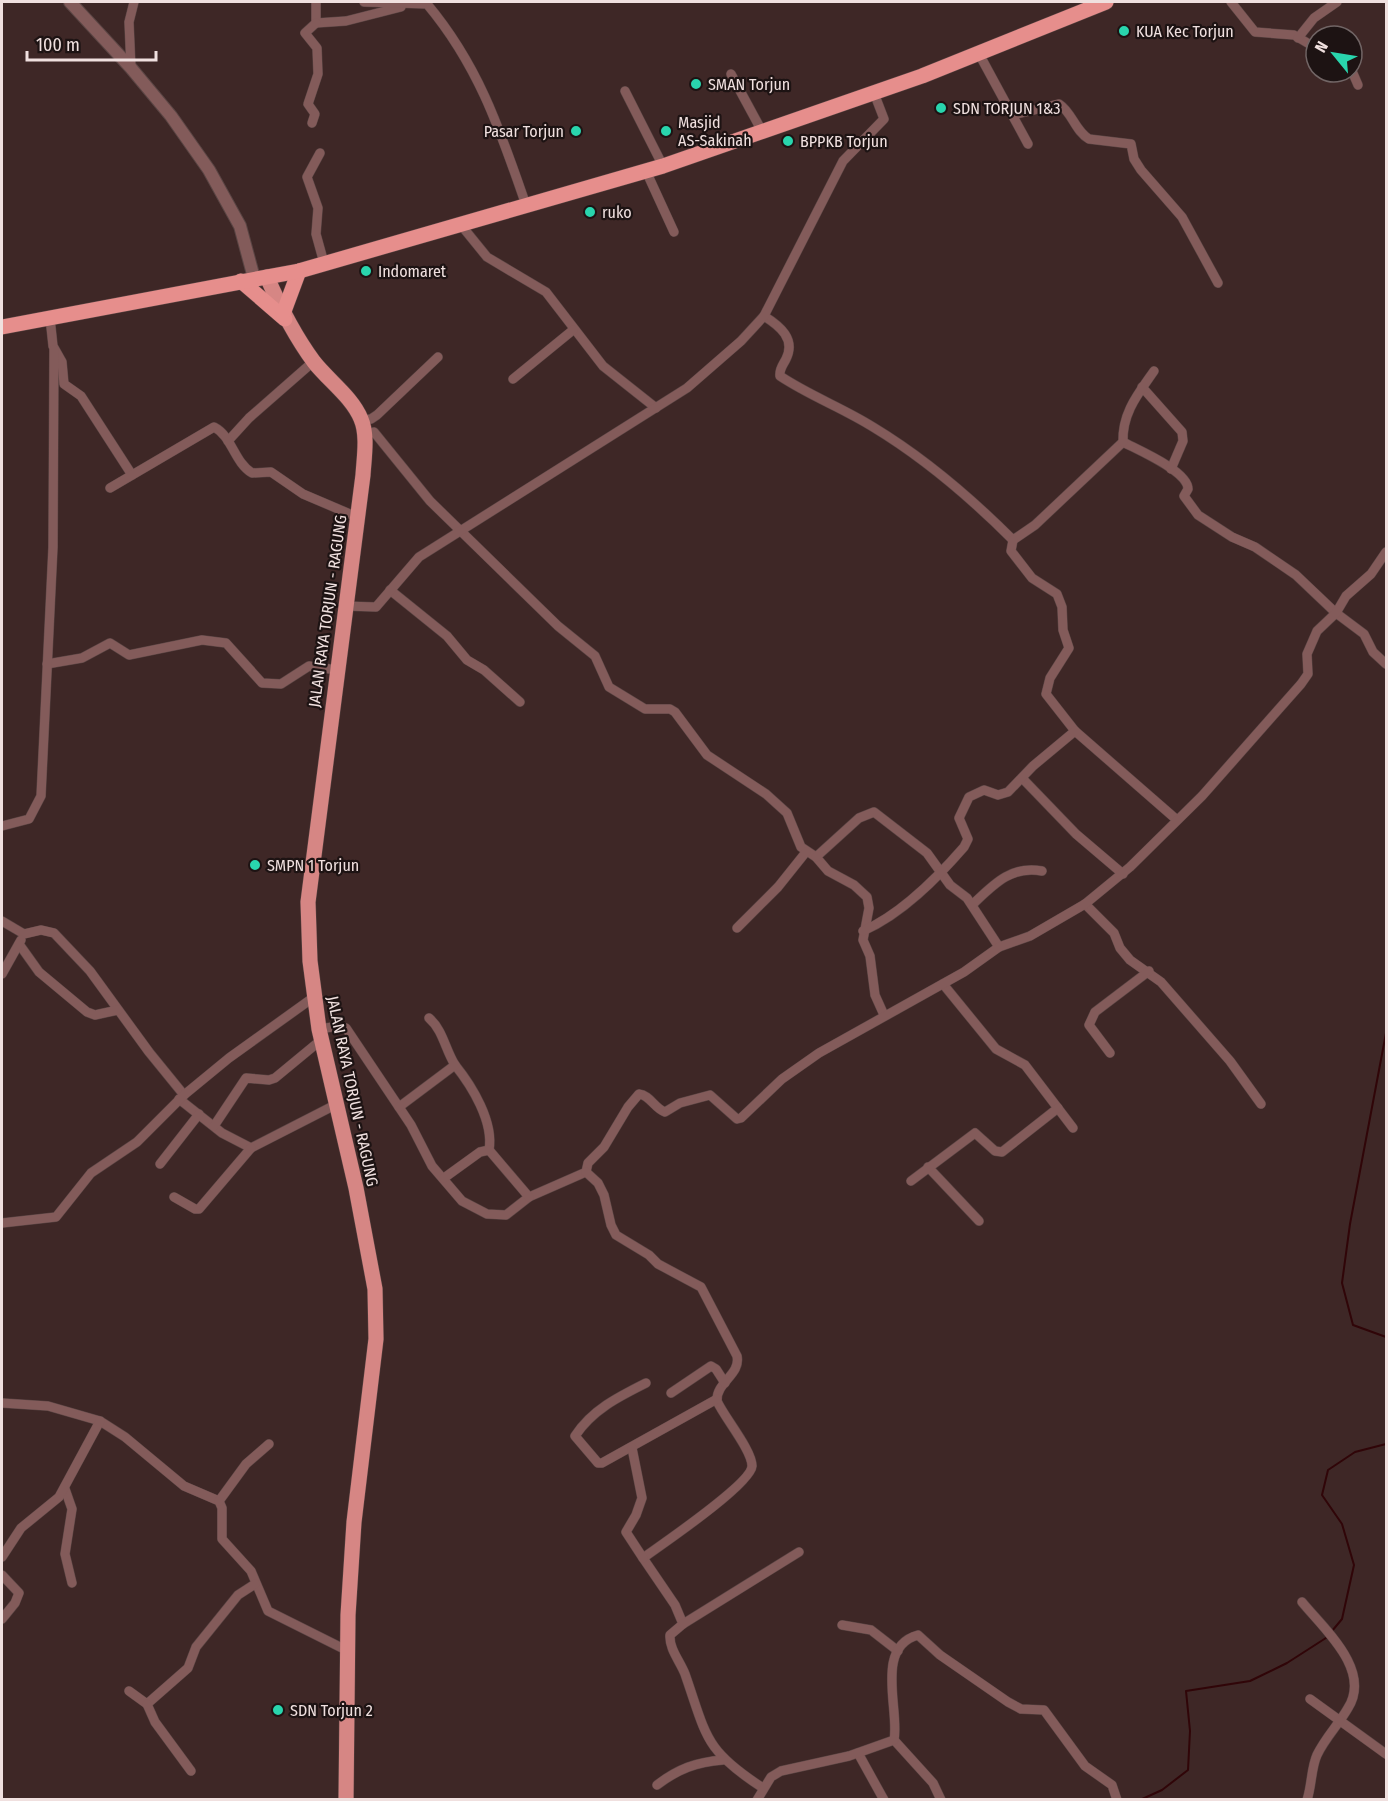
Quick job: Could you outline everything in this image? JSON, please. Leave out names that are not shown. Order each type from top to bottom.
[{"type":"highway","points":[[2,327],[299,271],[663,166],[874,93],[978,52],[1082,5],[1106,2]]},
{"type":"highway","points":[[284,316],[299,271]]},
{"type":"highway","points":[[254,278],[284,316]]},
{"type":"main road","points":[[254,278],[284,316],[314,361],[362,420]]},
{"type":"main road","name":"JALAN RAYA TORJUN - RAGUNG","points":[[346,1800],[348,1745],[346,1650],[352,1543],[376,1326],[372,1269],[320,1034],[314,997],[308,902],[363,475],[362,420]]},
{"type":"street","points":[[131,68],[129,22],[134,2]]},
{"type":"street","points":[[315,23],[316,2]]},
{"type":"street","points":[[364,2],[427,4],[449,30],[475,73],[526,205]]},
{"type":"street","points":[[1231,2],[1255,32],[1298,38],[1304,41]]},
{"type":"street","points":[[1298,38],[1314,18],[1337,2]]},
{"type":"street","points":[[71,3],[131,68],[171,116],[232,208],[240,226],[254,278]]},
{"type":"street","points":[[312,123],[315,114],[308,104],[318,74],[317,48],[305,33],[315,23],[346,21],[384,10],[427,4]]},
{"type":"street","points":[[978,52],[1028,144]]},
{"type":"street","points":[[731,74],[763,133]]},
{"type":"street","points":[[625,91],[663,166]]},
{"type":"street","points":[[345,606],[376,607],[419,557],[687,388],[713,367],[764,316],[843,161],[884,119],[874,93]]},
{"type":"street","points":[[1012,115],[1059,104],[1064,107],[1083,136],[1089,139],[1131,144],[1134,159],[1182,217],[1218,283]]},
{"type":"street","points":[[320,153],[307,177],[318,208],[316,234],[324,263]]},
{"type":"street","points":[[646,171],[674,232]]},
{"type":"street","points":[[462,225],[488,257],[546,292],[603,366],[656,408]]},
{"type":"street","points":[[764,316],[787,337],[789,351],[779,370],[780,376],[871,426],[911,451],[962,490],[1012,540]]},
{"type":"street","points":[[2,826],[29,819],[41,796],[53,547],[54,350],[50,318]]},
{"type":"street","points":[[513,379],[573,330]]},
{"type":"street","points":[[54,350],[62,362],[66,388],[81,396],[132,475]]},
{"type":"street","points":[[362,420],[371,419],[377,415],[438,357]]},
{"type":"street","points":[[228,441],[249,418],[314,361]]},
{"type":"street","points":[[1012,540],[1035,525],[1123,442],[1125,416],[1154,371]]},
{"type":"street","points":[[1142,387],[1182,432],[1183,441],[1171,469]]},
{"type":"street","points":[[110,488],[210,428],[218,428],[240,464],[252,473],[271,472],[303,494],[357,518]]},
{"type":"street","points":[[364,436],[374,432],[430,501],[558,626],[595,656],[609,687],[645,709],[670,709],[675,712],[707,755],[772,798],[787,813],[801,847],[806,852],[816,857],[828,871],[854,885],[867,897],[869,908],[863,931],[875,995],[884,1015]]},
{"type":"street","points":[[1123,442],[1171,469],[1188,484],[1184,496],[1198,515],[1232,537],[1255,547],[1296,575],[1336,614],[1364,633],[1373,652],[1386,664]]},
{"type":"street","points":[[1012,540],[1011,551],[1016,558],[1032,578],[1057,594],[1060,602],[1062,626],[1069,648],[1050,678],[1046,694],[1075,731],[1177,820]]},
{"type":"street","points":[[586,1172],[588,1162],[604,1147],[628,1107],[639,1094],[647,1095],[654,1106],[665,1112],[680,1103],[710,1095],[737,1119],[741,1118],[782,1079],[819,1053],[863,1030],[884,1015],[944,984],[999,947],[1030,936],[1085,904],[1123,874],[1241,755],[1307,678],[1310,644],[1317,632],[1336,614],[1346,596],[1371,574],[1386,552]]},
{"type":"street","points":[[390,590],[447,636],[467,660],[484,670],[520,702]]},
{"type":"street","points":[[47,664],[82,658],[110,643],[129,656],[202,640],[226,643],[262,683],[281,684],[309,666],[337,670]]},
{"type":"street","points":[[863,931],[880,924],[940,873],[966,843],[967,833],[959,818],[969,797],[984,790],[1002,794],[1075,731]]},
{"type":"street","points":[[1022,778],[1076,834],[1123,874]]},
{"type":"street","points":[[816,857],[859,818],[874,812],[916,844],[940,873],[972,905],[999,947]]},
{"type":"street","points":[[737,928],[778,887],[806,852]]},
{"type":"street","points":[[972,905],[997,882],[1022,868],[1042,871]]},
{"type":"street","points":[[1085,904],[1114,933],[1120,948],[1130,960],[1149,971],[1230,1061],[1261,1104]]},
{"type":"street","points":[[2,921],[24,934],[41,930],[54,933],[90,971],[182,1097],[198,1114],[214,1126],[251,1148]]},
{"type":"street","points":[[2,974],[24,934]]},
{"type":"street","points":[[19,944],[45,978],[87,1012],[102,1015],[118,1010]]},
{"type":"street","points":[[1110,1053],[1089,1025],[1090,1019],[1095,1012],[1149,971]]},
{"type":"street","points":[[944,984],[996,1049],[1025,1065],[1073,1128]]},
{"type":"street","points":[[2,1223],[56,1217],[91,1173],[136,1142],[182,1097],[314,997]]},
{"type":"street","points":[[429,1018],[437,1025],[445,1049],[480,1107],[491,1135],[489,1150],[530,1197]]},
{"type":"street","points":[[214,1126],[246,1078],[269,1080],[320,1034],[339,1026],[346,1028],[399,1107],[432,1166],[462,1201],[487,1214],[506,1215],[530,1197],[586,1172]]},
{"type":"street","points":[[399,1107],[455,1065]]},
{"type":"street","points":[[174,1197],[199,1209],[251,1148],[337,1104]]},
{"type":"street","points":[[910,1181],[975,1133],[995,1151],[1002,1152],[1058,1108]]},
{"type":"street","points":[[160,1164],[198,1114]]},
{"type":"street","points":[[444,1178],[480,1152],[489,1150]]},
{"type":"street","points":[[928,1167],[979,1221]]},
{"type":"street","points":[[586,1172],[598,1183],[604,1195],[611,1225],[616,1235],[643,1251],[658,1264],[695,1282],[708,1296],[738,1356],[737,1368],[725,1383],[717,1399],[632,1448],[606,1461],[598,1462],[575,1436],[589,1417],[612,1400],[646,1383]]},
{"type":"street","points":[[671,1394],[711,1366],[716,1369],[725,1383]]},
{"type":"street","points":[[643,1558],[719,1502],[750,1472],[751,1463],[746,1451],[717,1399]]},
{"type":"street","points":[[2,1403],[48,1406],[100,1421],[125,1437],[184,1486],[219,1501],[222,1508],[222,1539],[251,1571],[255,1584],[273,1615],[287,1618],[346,1650]]},
{"type":"street","points":[[2,1557],[21,1528],[53,1504],[64,1489],[100,1421]]},
{"type":"street","points":[[219,1501],[246,1464],[268,1444]]},
{"type":"street","points":[[632,1448],[642,1498],[636,1515],[626,1532],[675,1605],[683,1624]]},
{"type":"street","points":[[64,1489],[72,1516],[65,1554],[66,1567],[72,1583]]},
{"type":"street","points":[[763,1788],[723,1760],[702,1727],[684,1671],[670,1641],[670,1635],[683,1624],[799,1552]]},
{"type":"street","points":[[2,1575],[19,1593],[15,1603],[2,1619]]},
{"type":"street","points":[[147,1704],[188,1668],[196,1647],[238,1595],[255,1584]]},
{"type":"street","points":[[1302,1602],[1344,1652],[1353,1675],[1354,1693],[1340,1720],[1317,1754],[1307,1800]]},
{"type":"street","points":[[842,1625],[871,1630],[898,1651]]},
{"type":"street","points":[[941,1800],[933,1783],[894,1740],[891,1676],[898,1651],[915,1636],[921,1636],[940,1655],[1008,1702],[1021,1709],[1044,1710],[1085,1766],[1112,1785],[1117,1799]]},
{"type":"street","points":[[129,1691],[147,1704],[155,1722],[191,1771]]},
{"type":"street","points":[[1310,1699],[1386,1753]]},
{"type":"street","points":[[757,1800],[771,1777],[781,1771],[858,1753],[894,1740]]},
{"type":"street","points":[[858,1753],[884,1800]]},
{"type":"street","points":[[657,1785],[681,1768],[723,1760]]},
{"type":"waterway","points":[[1386,1033],[1350,1224],[1342,1283],[1353,1325],[1386,1337]]},
{"type":"waterway","points":[[1332,1631],[1342,1619],[1354,1565],[1342,1524],[1322,1495],[1328,1470],[1355,1452],[1386,1444]]},
{"type":"waterway","points":[[1140,1800],[1162,1790],[1188,1770],[1190,1731],[1186,1691],[1250,1681],[1287,1663],[1329,1636]]},
{"type":"place","name":"KUA Kec Torjun","points":[[1124,31]]},
{"type":"place","name":"SMAN Torjun","points":[[696,84]]},
{"type":"place","name":"SDN TORJUN 1&3","points":[[941,108]]},
{"type":"place","name":"Pasar Torjun","points":[[576,131]]},
{"type":"place","name":"Masjid AS-Sakinah","points":[[666,131]]},
{"type":"place","name":"BPPKB Torjun","points":[[788,141]]},
{"type":"place","name":"ruko","points":[[590,212]]},
{"type":"place","name":"Indomaret","points":[[366,271]]},
{"type":"place","name":"SMPN 1 Torjun","points":[[255,865]]},
{"type":"place","name":"SDN Torjun 2","points":[[278,1710]]}]
